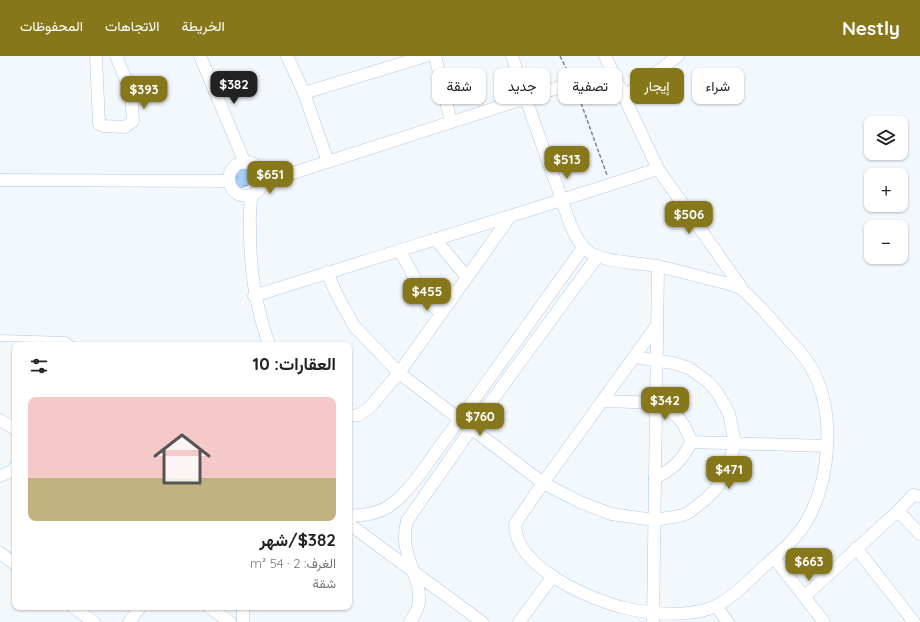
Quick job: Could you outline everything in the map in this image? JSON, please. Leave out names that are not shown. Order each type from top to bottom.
[{"type":"street","points":[[96,56],[99,124],[103,126],[125,127],[133,122],[131,92],[116,56]]},
{"type":"street","points":[[200,56],[245,163]]},
{"type":"street","points":[[287,56],[304,94],[328,162]]},
{"type":"street","points":[[304,94],[426,56]]},
{"type":"street","points":[[436,56],[451,122]]},
{"type":"street","points":[[512,56],[516,68]]},
{"type":"street","points":[[605,56],[658,169],[740,287],[793,344],[814,373],[826,421],[827,446],[821,482],[816,500],[807,520],[798,532],[774,558],[748,582],[716,606],[702,611],[653,618],[605,603],[573,589],[553,576],[522,548],[515,533],[515,524],[657,325]]},
{"type":"street","points":[[625,96],[678,56]]},
{"type":"street","points":[[262,183],[507,104]]},
{"type":"street","points":[[528,104],[572,228],[583,248],[597,257],[658,266],[740,287]]},
{"type":"street","points":[[245,163],[254,165],[258,168],[261,173],[262,183],[258,190],[252,195],[246,196],[234,192],[229,181],[232,170],[235,166],[245,163]]},
{"type":"street","points":[[254,296],[327,272],[509,218],[658,169]]},
{"type":"street","points":[[0,180],[229,181]]},
{"type":"street","points":[[252,195],[250,204],[250,255],[254,296],[268,342]]},
{"type":"street","points":[[352,416],[359,415],[369,408],[399,373],[466,276],[509,218]]},
{"type":"street","points":[[435,239],[466,276]]},
{"type":"street","points":[[352,515],[364,516],[392,504],[404,493],[459,420],[583,248]]},
{"type":"street","points":[[400,251],[418,284],[440,314]]},
{"type":"street","points":[[410,622],[419,604],[419,592],[404,540],[407,521],[471,429],[597,257]]},
{"type":"street","points":[[653,618],[658,266]]},
{"type":"street","points":[[327,272],[336,293],[354,326],[399,373],[543,483],[601,511],[654,520],[688,513],[706,499],[722,478],[732,457],[735,444],[728,413],[713,387],[689,368],[673,363],[634,357]]},
{"type":"street","points":[[602,401],[656,404],[671,410],[687,430],[691,442],[681,461],[667,472],[655,478]]},
{"type":"street","points":[[0,420],[12,427]]},
{"type":"street","points":[[691,442],[827,446]]},
{"type":"street","points":[[0,476],[12,471]]},
{"type":"street","points":[[805,596],[898,511],[913,495],[920,496]]},
{"type":"street","points":[[898,511],[920,534]]},
{"type":"street","points":[[352,526],[482,622]]},
{"type":"street","points":[[856,548],[914,622]]},
{"type":"street","points":[[0,553],[12,562]]},
{"type":"street","points":[[774,558],[824,622]]},
{"type":"street","points":[[519,622],[553,576]]},
{"type":"street","points":[[716,606],[728,622]]},
{"type":"street","points":[[77,610],[94,622]]},
{"type":"street","points":[[128,622],[138,610]]},
{"type":"street","points":[[213,610],[230,622]]},
{"type":"street","points":[[243,610],[243,622]]},
{"type":"lane","points":[[0,338],[66,340],[68,342]]},
{"type":"path","points":[[560,56],[566,68]]},
{"type":"path","points":[[581,104],[610,185]]},
{"type":"green space","points":[[238,168],[246,168],[252,174],[252,182],[246,188],[238,188],[232,182],[232,174]]}]
